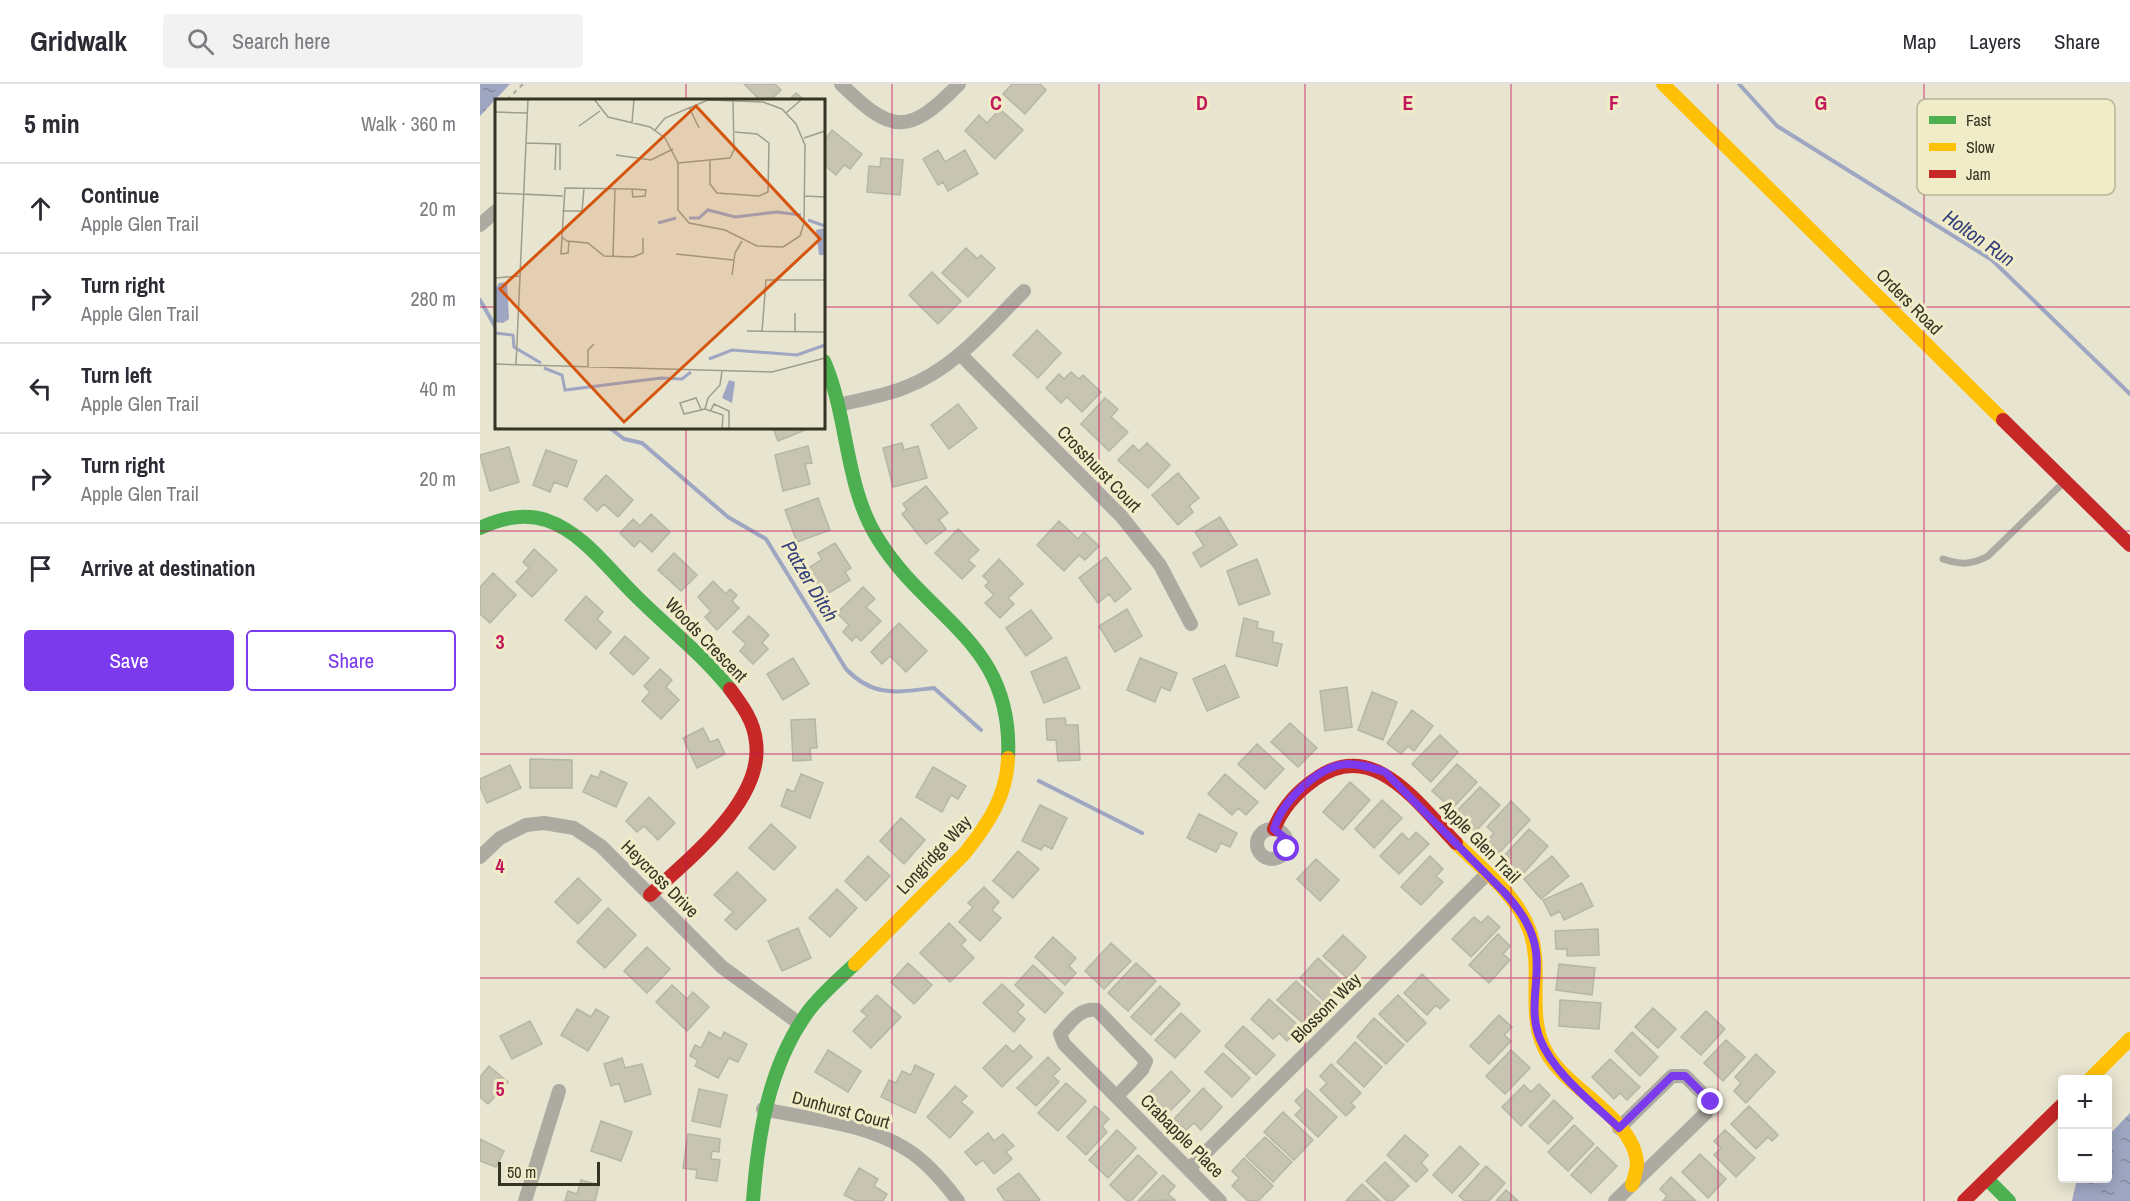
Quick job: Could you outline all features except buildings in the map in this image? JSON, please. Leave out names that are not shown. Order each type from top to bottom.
[{"type":"street","points":[[841,84],[880,118],[894,121],[909,121],[930,112],[959,84]]},
{"type":"street","name":"Orders Road","points":[[1663,84],[2130,545]]},
{"type":"street","points":[[480,225],[495,212]]},
{"type":"street","points":[[839,405],[906,387],[961,355],[1024,291]]},
{"type":"street","name":"Crosshurst Court","points":[[961,355],[1122,517],[1160,565],[1191,624]]},
{"type":"street","name":"Longridge Way","points":[[753,1201],[763,1108],[777,1065],[800,1024],[851,966],[964,853],[981,833],[994,812],[1004,784],[1009,746],[1005,704],[990,667],[965,634],[903,574],[884,550],[868,522],[852,479],[839,405],[832,378],[825,363]]},
{"type":"street","name":"Woods Crescent","points":[[480,528],[516,515],[537,517],[571,531],[726,683],[752,723],[757,747],[754,771],[746,793],[732,813],[650,895]]},
{"type":"street","name":"Apple Glen Trail","points":[[1274,829],[1278,817],[1313,779],[1335,767],[1364,765],[1385,772],[1399,785],[1516,905],[1529,927],[1536,954],[1534,1013],[1539,1038],[1548,1055],[1619,1128],[1634,1150],[1637,1165],[1632,1185]]},
{"type":"street","name":"Heycross Drive","points":[[480,856],[500,838],[526,825],[544,823],[574,828],[601,846],[722,967],[800,1024]]},
{"type":"street","name":"Blossom Way","points":[[1189,1169],[1487,874]]},
{"type":"street","name":"Crabapple Place","points":[[1117,1096],[1142,1070],[1146,1060],[1097,1010],[1087,1009],[1080,1012],[1060,1034],[1064,1044],[1221,1201]]},
{"type":"street","points":[[2094,1075],[2130,1039]]},
{"type":"street","points":[[1615,1201],[1706,1113],[1711,1102],[1685,1076],[1672,1076],[1619,1128]]},
{"type":"street","points":[[525,1201],[559,1091]]},
{"type":"street","name":"Dunhurst Court","points":[[763,1108],[886,1138],[907,1149],[943,1182],[958,1201]]},
{"type":"street","points":[[1964,1201],[2058,1109]]},
{"type":"street","points":[[1987,1179],[2009,1201]]},
{"type":"lane","points":[[1942,559],[1960,565],[1975,563],[1988,556],[2065,481]]},
{"type":"path","points":[[508,99],[523,84]]},
{"type":"water","points":[[480,84],[510,84],[495,99],[480,116]]},
{"type":"water","points":[[2130,1113],[2130,1201],[2072,1201],[2076,1183],[2112,1183],[2112,1132]]},
{"type":"waterway","name":"Holton Run","points":[[1739,84],[1777,126],[1992,260],[2130,394]]},
{"type":"waterway","name":"Patzer Ditch","points":[[480,300],[495,326]]},
{"type":"waterway","name":"Patzer Ditch","points":[[611,429],[624,439],[642,443],[728,517],[766,539],[846,669],[856,678],[866,685],[887,691],[934,688],[981,730]]},
{"type":"waterway","name":"Patzer Ditch","points":[[1039,781],[1142,833]]},
{"type":"traffic: fast","points":[[825,364],[838,405],[853,474],[867,518],[878,539],[898,567],[964,635],[983,659],[997,686],[1006,719],[1008,758]]},
{"type":"traffic: fast","points":[[480,528],[504,519],[521,517],[546,520],[560,526],[595,553],[636,596],[696,652],[730,689]]},
{"type":"traffic: fast","points":[[753,1201],[762,1127],[774,1079],[783,1056],[812,1006],[855,964]]},
{"type":"traffic: fast","points":[[1987,1179],[2009,1201]]},
{"type":"traffic: slow","points":[[1663,84],[2003,420]]},
{"type":"traffic: slow","points":[[855,964],[965,853],[995,809],[1004,785],[1008,758]]},
{"type":"traffic: slow","points":[[1456,843],[1507,893],[1523,916],[1533,945],[1537,1025],[1541,1040],[1548,1055],[1558,1068],[1625,1132],[1633,1147],[1637,1163],[1632,1185]]},
{"type":"traffic: slow","points":[[2094,1075],[2130,1039]]},
{"type":"traffic: jam","points":[[2003,420],[2130,545]]},
{"type":"traffic: jam","points":[[650,895],[720,827],[736,807],[748,786],[755,764],[755,734],[747,714],[730,689]]},
{"type":"traffic: jam","points":[[1274,829],[1286,808],[1314,780],[1335,768],[1356,766],[1375,770],[1393,780],[1410,794],[1456,843]]},
{"type":"traffic: jam","points":[[1964,1201],[2058,1109]]},
{"type":"route","points":[[1287,849],[1284,834],[1274,829],[1278,817],[1313,779],[1335,767],[1347,764],[1364,765],[1385,772],[1504,892],[1522,914],[1533,938],[1536,954],[1534,1013],[1539,1038],[1548,1055],[1561,1070],[1619,1128],[1672,1076],[1685,1076],[1711,1102]]}]
